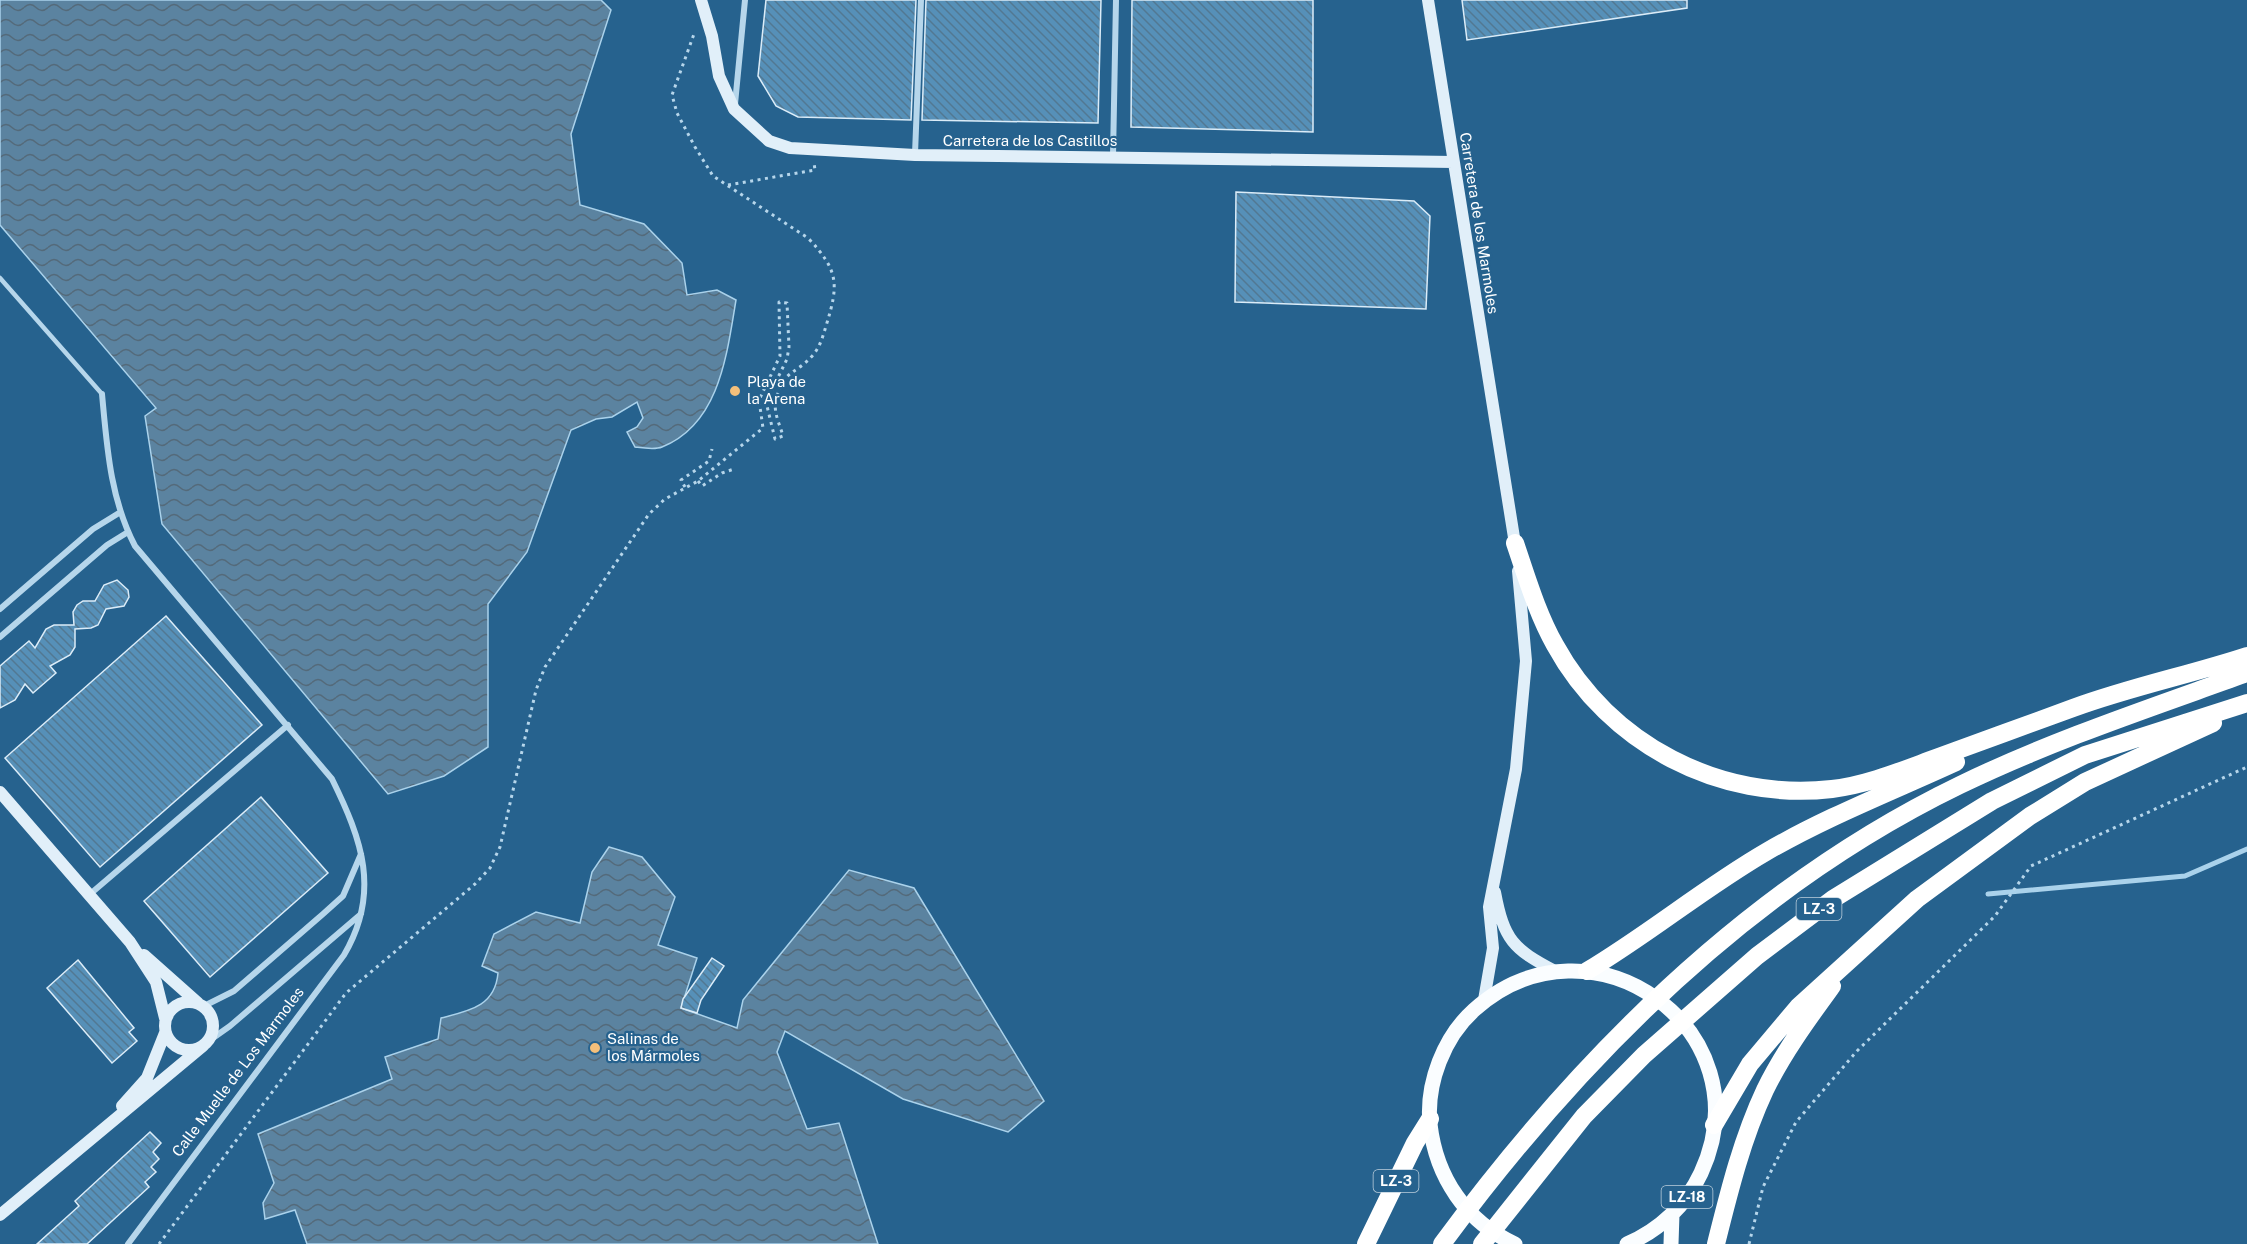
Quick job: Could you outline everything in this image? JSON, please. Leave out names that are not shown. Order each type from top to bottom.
[{"type":"highway","points":[[1515,543],[1537,607],[1555,645],[1573,674],[1595,702],[1641,742],[1673,760],[1713,778],[1755,788],[1794,791],[1834,789],[1862,782],[1902,771],[2104,697],[2247,657]]},
{"type":"highway","name":"LZ-3","points":[[1442,1244],[1494,1173],[1622,1029],[1682,974],[1784,893],[1894,820],[1957,786],[2046,745],[2247,673]]},
{"type":"highway","points":[[1587,971],[1692,898],[1767,851],[1835,817],[1976,754],[2182,676]]},
{"type":"highway","name":"LZ-3","points":[[1482,1244],[1584,1116],[1644,1055],[1756,956],[1833,899],[1992,801],[2085,755],[2162,728],[2247,703]]},
{"type":"highway","points":[[1714,1125],[1750,1064],[1779,1027],[1826,979],[1962,864],[2048,804],[2085,782],[2247,709]]},
{"type":"highway","points":[[1716,1244],[1730,1187],[1765,1090],[1786,1051],[1858,951]]},
{"type":"highway","name":"LZ-3","points":[[1366,1244],[1415,1143],[1430,1119]]},
{"type":"main road","name":"Carretera de los Castillos","points":[[701,0],[712,36],[719,76],[734,109],[769,141],[790,148],[813,152],[915,155],[1454,162]]},
{"type":"main road","name":"Carretera de los Marmoles","points":[[1428,0],[1515,543],[1526,661],[1516,769],[1489,907],[1492,963],[1485,1000]]},
{"type":"main road","points":[[0,792],[130,942],[210,1012],[213,1027],[208,1041],[203,1046],[0,1215]]},
{"type":"main road","points":[[1494,882],[1500,921],[1510,939],[1520,951],[1555,971]]},
{"type":"main road","points":[[96,1133],[147,1078],[165,1033],[165,1018],[156,982],[130,942]]},
{"type":"main road","name":"LZ-18","points":[[1515,1244],[1498,1235],[1472,1215],[1451,1190],[1432,1139],[1430,1119],[1433,1081],[1447,1045],[1470,1013],[1485,1000],[1530,976],[1555,971],[1587,971],[1620,978],[1664,1003],[1687,1028],[1704,1057],[1714,1097],[1714,1125],[1711,1145],[1696,1182],[1672,1214],[1657,1227],[1627,1244]]},
{"type":"main road","points":[[165,1018],[175,1005],[182,1002],[201,1004]]},
{"type":"main road","points":[[165,1033],[174,1046],[181,1049],[189,1050],[203,1046]]},
{"type":"main road","name":"LZ-18","points":[[1671,1244],[1672,1214]]},
{"type":"street","points":[[734,109],[745,0]]},
{"type":"street","points":[[915,155],[921,0]]},
{"type":"street","points":[[1113,156],[1116,0]]},
{"type":"street","points":[[1430,16],[1435,0]]},
{"type":"street","name":"Calle Muelle de Los Marmoles","points":[[102,394],[109,468],[119,513],[135,546],[332,779],[351,817],[362,854],[366,895],[363,913],[355,935],[325,983],[128,1244]]},
{"type":"street","points":[[0,609],[93,529],[119,513]]},
{"type":"street","points":[[0,637],[107,546],[128,532]]},
{"type":"street","points":[[89,895],[288,725]]},
{"type":"street","points":[[201,1004],[234,991],[343,896],[362,854]]},
{"type":"street","name":"Calle Muelle de Los Marmoles","points":[[203,1046],[230,1026],[363,913]]},
{"type":"lane","name":"Calle Muelle de Los Marmoles","points":[[0,278],[102,394]]},
{"type":"path","points":[[159,1244],[346,993],[475,884],[490,868],[500,847],[536,690],[545,667],[650,514],[685,487],[698,481],[762,428],[759,400],[780,356],[779,302],[787,303],[789,346],[787,359],[766,402],[775,439],[783,436],[775,401],[786,375],[807,361],[820,344],[836,288],[830,265],[808,237],[713,176],[695,147],[677,113],[672,95],[691,46],[694,35],[693,24]]},
{"type":"path","points":[[726,185],[815,170],[813,152]]},
{"type":"path","points":[[685,487],[681,480],[709,461],[712,449]]},
{"type":"path","points":[[698,481],[702,486],[722,473],[734,469]]},
{"type":"path","points":[[1749,1244],[1763,1186],[1796,1122],[1857,1051],[1995,916],[2031,866],[2247,767]]},
{"type":"water","points":[[0,0],[601,0],[611,10],[571,134],[580,205],[644,224],[682,263],[687,295],[717,290],[736,300],[729,342],[724,364],[709,404],[697,422],[681,436],[662,447],[635,447],[627,432],[637,427],[643,418],[637,402],[612,417],[596,419],[571,430],[527,552],[488,604],[488,747],[444,776],[388,794],[162,524],[145,416],[156,408],[0,225]]},
{"type":"water","name":"Salinas de los Mármoles","points":[[609,847],[642,857],[675,897],[658,945],[697,958],[681,1008],[737,1028],[743,1000],[849,870],[914,888],[1044,1101],[1008,1132],[903,1099],[785,1031],[777,1052],[807,1129],[839,1123],[878,1244],[307,1244],[295,1210],[265,1219],[263,1203],[274,1183],[258,1134],[392,1079],[385,1057],[438,1039],[441,1018],[470,1010],[486,1000],[492,993],[498,973],[482,966],[494,934],[536,912],[580,923],[592,872]]},
{"type":"building","points":[[766,0],[916,0],[911,120],[798,117],[776,106],[758,76]]},
{"type":"building","points":[[926,0],[1101,0],[1098,123],[922,120]]},
{"type":"building","points":[[1132,0],[1313,0],[1313,132],[1131,127]]},
{"type":"building","points":[[1462,0],[1687,0],[1687,8],[1467,40]]},
{"type":"building","points":[[1236,192],[1414,201],[1430,216],[1426,309],[1235,302]]},
{"type":"building","points":[[117,580],[128,590],[129,597],[124,606],[106,609],[98,625],[75,629],[75,647],[70,655],[50,666],[56,673],[33,693],[25,684],[15,700],[0,708],[0,666],[29,641],[35,648],[46,629],[54,625],[74,625],[73,612],[77,605],[83,601],[95,601],[104,585]]},
{"type":"building","points":[[166,616],[262,725],[100,867],[5,758]]},
{"type":"building","points":[[261,797],[328,873],[210,977],[144,901]]},
{"type":"building","points":[[712,958],[724,966],[701,1000],[697,1013],[681,1008],[683,999]]},
{"type":"building","points":[[78,960],[134,1028],[129,1032],[137,1041],[112,1063],[47,988]]},
{"type":"building","points":[[150,1132],[161,1143],[153,1152],[159,1159],[151,1167],[156,1172],[145,1182],[149,1187],[87,1244],[37,1244],[79,1206],[75,1201]]},
{"type":"waterway","points":[[1988,894],[2185,876],[2247,849]]},
{"type":"place","name":"Playa de la Arena","points":[[735,391]]},
{"type":"place","name":"Salinas de los Mármoles","points":[[595,1048]]}]
